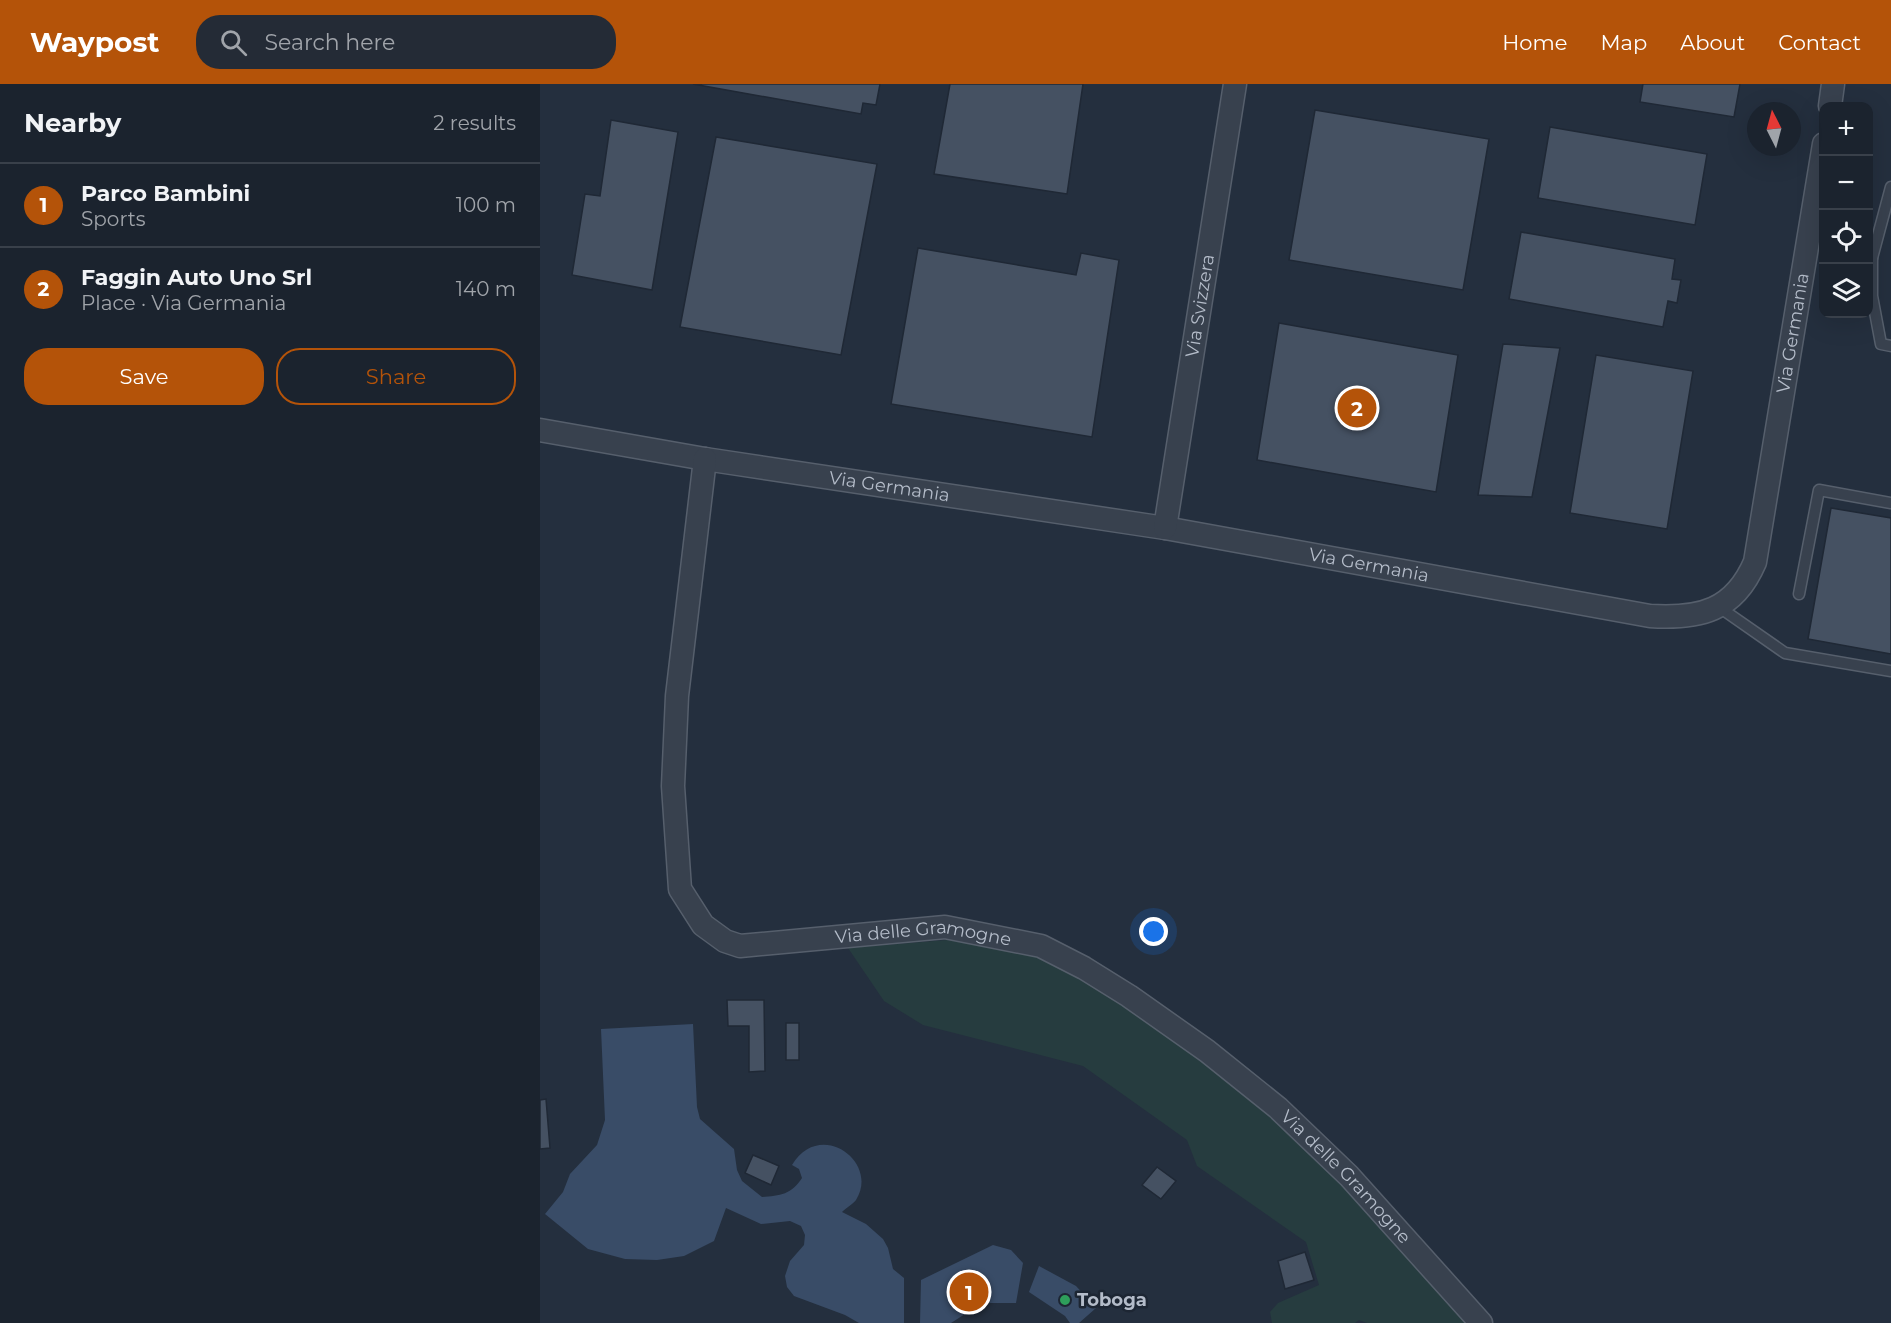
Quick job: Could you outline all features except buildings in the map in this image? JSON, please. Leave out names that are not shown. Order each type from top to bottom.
[{"type":"street","name":"Via Svizzera","points":[[1165,528],[1235,84]]},
{"type":"street","points":[[1831,102],[1833,84]]},
{"type":"street","name":"Via Germania","points":[[540,430],[705,459],[1165,528],[1650,616],[1678,618],[1719,607],[1740,591],[1755,562],[1811,248],[1822,156]]},
{"type":"street","name":"Via delle Gramogne","points":[[705,459],[677,696],[673,786],[680,889],[703,925],[725,941],[740,946],[945,927],[1041,946],[1084,968],[1129,996],[1207,1052],[1278,1108],[1349,1176],[1481,1323]]},
{"type":"lane","points":[[1873,248],[1891,187]]},
{"type":"lane","points":[[1870,264],[1872,296],[1881,344],[1891,346]]},
{"type":"lane","points":[[1799,594],[1819,490],[1891,503]]},
{"type":"lane","points":[[1719,607],[1785,653],[1891,671]]},
{"type":"green space","points":[[947,940],[1036,954],[1136,990],[1277,1111],[1470,1323],[1367,1323],[1359,1320],[1355,1323],[1272,1323],[1270,1312],[1278,1303],[1319,1285],[1306,1242],[1197,1166],[1187,1140],[1083,1066],[923,1025],[884,1001],[848,948]]},
{"type":"water","points":[[693,1024],[697,1107],[700,1119],[734,1149],[737,1170],[742,1181],[762,1197],[790,1191],[802,1178],[799,1169],[792,1165],[804,1151],[817,1145],[831,1145],[844,1151],[854,1160],[860,1172],[861,1186],[856,1200],[842,1212],[866,1224],[883,1239],[888,1248],[893,1269],[904,1278],[904,1323],[859,1323],[845,1315],[794,1296],[787,1287],[785,1276],[790,1261],[804,1245],[805,1235],[801,1226],[790,1221],[761,1224],[726,1208],[714,1241],[684,1256],[657,1260],[625,1259],[588,1249],[545,1214],[563,1192],[570,1174],[597,1145],[605,1120],[601,1029]]},
{"type":"water","points":[[993,1245],[1011,1250],[1023,1263],[1016,1303],[988,1303],[976,1307],[951,1323],[920,1323],[921,1280]]},
{"type":"water","name":"Toboga","points":[[1039,1266],[1076,1286],[1096,1308],[1079,1323],[1070,1323],[1065,1316],[1029,1292]]},
{"type":"place","name":"Faggin Auto Uno Srl","points":[[1357,408]]},
{"type":"place","name":"Parco Bambini","points":[[969,1292]]},
{"type":"place","name":"Toboga","points":[[1065,1300]]}]
